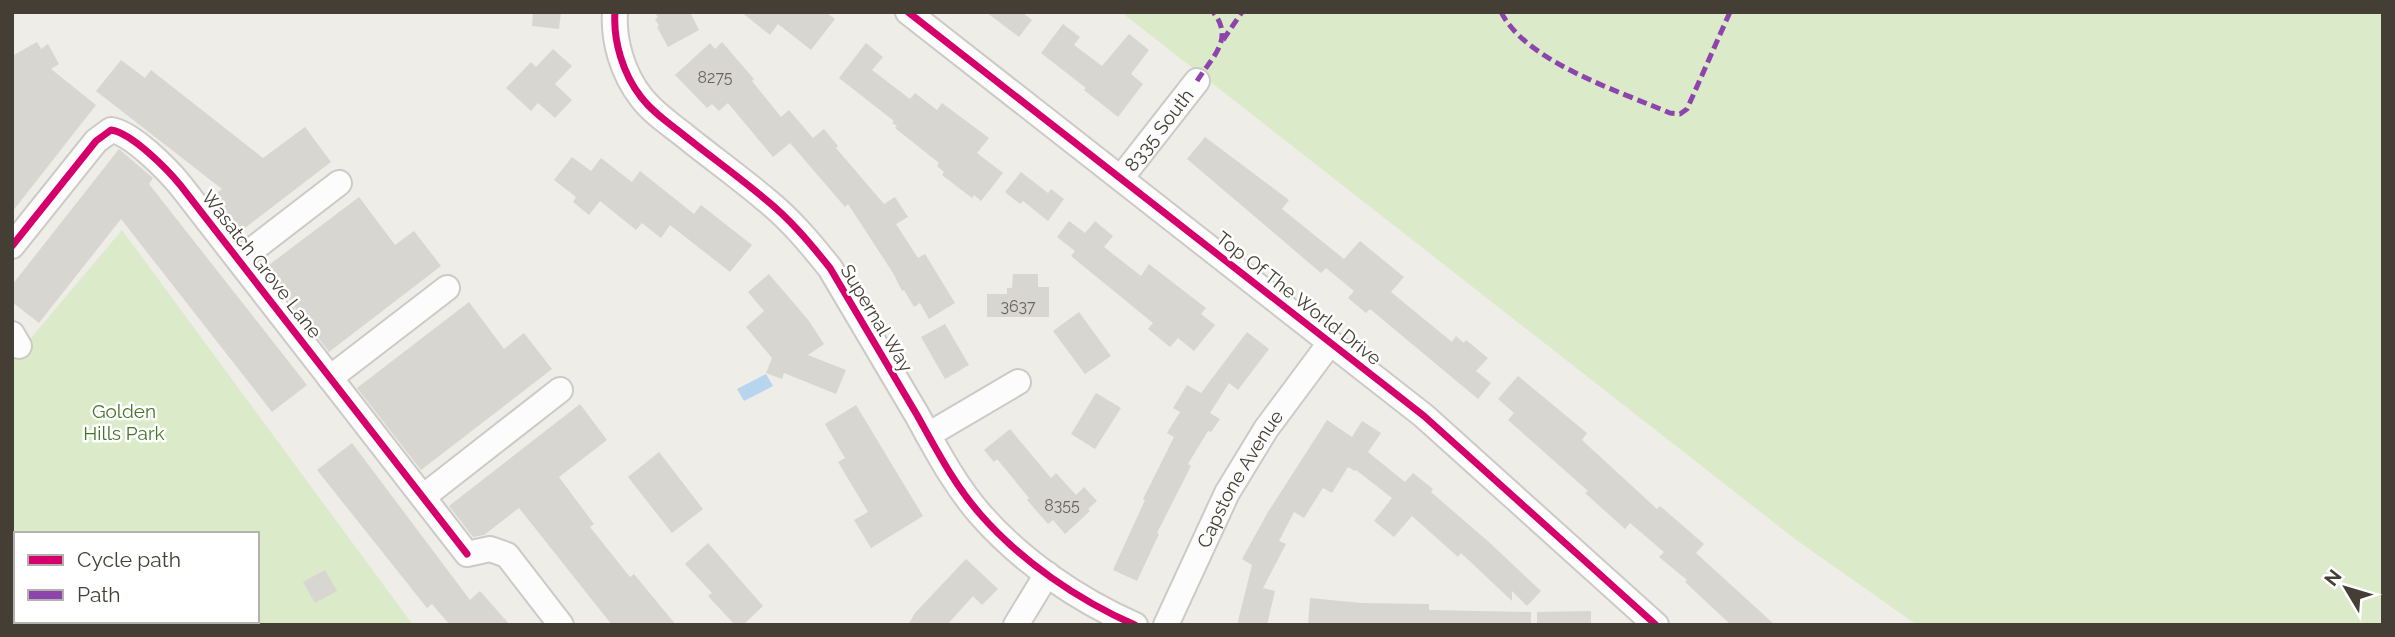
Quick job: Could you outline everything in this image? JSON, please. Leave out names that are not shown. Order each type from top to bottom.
[{"type":"street","name":"Supernal Way","points":[[614,12],[619,52],[628,76],[641,97],[659,115],[764,198],[810,243],[830,268],[952,476],[980,514],[1012,546],[1047,575],[1135,625]]},
{"type":"street","name":"Top Of The World Drive","points":[[908,12],[1424,416],[1656,625]]},
{"type":"street","name":"8335 South","points":[[1121,178],[1197,80]]},
{"type":"street","name":"Wasatch Grove Lane","points":[[12,246],[96,141],[111,130],[125,135],[170,172],[467,554],[490,549],[507,555],[561,625]]},
{"type":"street","points":[[239,260],[339,183]]},
{"type":"street","points":[[330,379],[447,289]]},
{"type":"street","name":"Capstone Avenue","points":[[1166,625],[1227,493],[1266,429],[1330,343]]},
{"type":"street","points":[[928,435],[1018,382]]},
{"type":"street","points":[[423,497],[559,390]]},
{"type":"street","points":[[1016,625],[1047,575]]},
{"type":"green space","points":[[1121,12],[2383,12],[2383,625],[1917,625],[1795,539]]},
{"type":"green space","name":"Golden Hills Park","points":[[122,230],[413,625],[52,625],[51,623],[259,623],[259,532],[14,532],[14,554],[12,357],[15,357]]},
{"type":"water","points":[[766,374],[773,386],[744,401],[737,389]]},
{"type":"building","points":[[533,12],[561,12],[559,29],[532,26]]},
{"type":"building","points":[[655,12],[690,12],[699,30],[668,47],[657,27],[659,26],[655,19],[658,18]]},
{"type":"building","points":[[741,12],[826,12],[835,19],[811,50],[778,24],[770,35]]},
{"type":"building","points":[[986,12],[1022,12],[1032,20],[1019,37]]},
{"type":"building","points":[[1063,24],[1080,37],[1074,45],[1102,66],[1129,34],[1149,50],[1131,74],[1143,84],[1118,117],[1041,53]]},
{"type":"building","points":[[37,42],[41,49],[48,44],[59,64],[51,69],[96,105],[12,212],[12,56]]},
{"type":"building","points":[[722,42],[754,79],[752,81],[781,117],[789,110],[813,138],[824,129],[838,146],[836,148],[884,204],[895,197],[908,217],[896,224],[918,258],[925,254],[955,303],[929,319],[920,303],[914,307],[848,204],[845,207],[790,143],[773,157],[728,103],[719,111],[712,104],[707,108],[675,75],[710,43],[715,49]]},
{"type":"building","points":[[866,43],[883,57],[872,70],[910,99],[915,93],[937,110],[942,103],[989,138],[977,153],[1003,173],[981,201],[974,195],[972,198],[942,175],[944,172],[937,166],[939,163],[895,128],[897,126],[892,123],[894,121],[839,78]]},
{"type":"building","points":[[553,49],[572,66],[555,84],[572,100],[555,118],[538,103],[531,111],[506,88],[531,62],[536,67]]},
{"type":"building","points":[[121,60],[145,78],[151,70],[263,158],[305,127],[331,162],[237,234],[210,198],[222,189],[96,91]]},
{"type":"building","points":[[1205,137],[1289,200],[1282,209],[1344,259],[1360,241],[1404,277],[1391,292],[1452,342],[1456,336],[1464,343],[1466,340],[1488,358],[1476,371],[1491,383],[1478,399],[1370,309],[1366,313],[1348,298],[1354,291],[1326,268],[1321,273],[1187,159]]},
{"type":"building","points":[[119,149],[153,178],[149,184],[307,385],[272,412],[121,219],[39,323],[12,302],[12,285]]},
{"type":"building","points":[[572,157],[591,171],[601,158],[632,182],[640,171],[694,214],[701,205],[752,245],[730,272],[670,225],[661,238],[642,223],[636,230],[600,201],[589,215],[573,202],[576,197],[554,180]]},
{"type":"building","points":[[1021,172],[1048,193],[1051,189],[1064,199],[1048,221],[1023,201],[1020,204],[1005,192]]},
{"type":"building","points":[[359,197],[395,245],[414,231],[441,266],[329,352],[265,268]]},
{"type":"building","points":[[1069,221],[1085,233],[1095,221],[1113,236],[1104,247],[1141,276],[1149,264],[1206,308],[1201,314],[1215,325],[1194,351],[1178,338],[1170,347],[1148,329],[1153,323],[1071,256],[1075,251],[1057,237]]},
{"type":"building","points":[[769,274],[809,321],[824,344],[808,355],[846,370],[836,394],[784,373],[782,379],[766,373],[772,358],[746,327],[764,311],[748,292]]},
{"type":"building","points":[[1013,274],[1038,274],[1038,287],[1049,287],[1049,317],[987,317],[987,294],[1007,294],[1007,288],[1012,288]]},
{"type":"building","points":[[469,302],[504,349],[524,333],[552,369],[421,470],[357,388]]},
{"type":"building","points":[[1079,312],[1111,356],[1085,374],[1053,331]]},
{"type":"building","points":[[945,324],[969,365],[945,379],[921,337]]},
{"type":"building","points":[[1247,332],[1269,349],[1238,390],[1229,383],[1210,413],[1220,419],[1211,432],[1208,431],[1188,464],[1191,466],[1157,533],[1159,534],[1137,581],[1113,570],[1145,500],[1143,499],[1174,437],[1167,433],[1180,412],[1173,408],[1187,385],[1201,393]]},
{"type":"building","points":[[1518,376],[1587,433],[1582,440],[1657,509],[1660,506],[1704,544],[1696,553],[1775,625],[1731,625],[1685,582],[1687,580],[1659,557],[1664,552],[1630,523],[1625,529],[1585,493],[1588,491],[1508,420],[1514,413],[1498,399]]},
{"type":"building","points":[[1096,393],[1121,408],[1095,449],[1071,434]]},
{"type":"building","points":[[580,404],[607,440],[559,477],[594,524],[590,527],[630,577],[634,574],[676,625],[612,625],[519,508],[484,535],[473,537],[449,506]]},
{"type":"building","points":[[856,405],[923,516],[871,548],[854,520],[868,512],[838,462],[845,458],[825,424]]},
{"type":"building","points":[[1327,420],[1352,437],[1362,421],[1381,433],[1368,452],[1405,482],[1413,473],[1433,489],[1431,492],[1541,591],[1527,606],[1512,591],[1512,601],[1461,553],[1458,557],[1412,516],[1394,537],[1374,521],[1392,498],[1356,470],[1348,467],[1332,493],[1323,488],[1304,518],[1294,512],[1279,541],[1286,544],[1263,588],[1275,591],[1267,625],[1237,625],[1252,565],[1242,559],[1268,512]]},
{"type":"building","points":[[1010,429],[1051,478],[1056,473],[1076,495],[1084,487],[1097,501],[1065,534],[1053,520],[1048,524],[997,459],[994,462],[984,450]]},
{"type":"building","points":[[352,443],[470,600],[480,591],[510,625],[450,625],[432,604],[427,608],[317,470]]},
{"type":"building","points":[[659,452],[703,509],[672,533],[628,477]]},
{"type":"building","points":[[708,543],[763,606],[743,625],[735,625],[708,596],[712,593],[685,564]]},
{"type":"building","points":[[966,559],[998,589],[982,605],[973,596],[947,625],[908,625],[915,613]]},
{"type":"building","points":[[325,570],[337,591],[315,603],[303,582]]},
{"type":"building","points":[[1310,598],[1361,603],[1429,604],[1429,610],[1531,612],[1531,625],[1308,625]]},
{"type":"building","points":[[1591,611],[1591,625],[1537,625],[1537,612]]},
{"type":"marked path","points":[[1197,81],[1222,39],[1222,31],[1213,12]]},
{"type":"marked path","points":[[1223,40],[1242,12]]},
{"type":"marked path","points":[[1501,12],[1513,30],[1553,60],[1602,85],[1670,113],[1680,114],[1687,109],[1730,12]]},
{"type":"cycle path","points":[[615,12],[620,57],[641,97],[662,118],[774,207],[830,268],[946,466],[980,514],[1014,548],[1051,578],[1092,604],[1135,625]]},
{"type":"cycle path","points":[[908,12],[1424,416],[1656,625]]},
{"type":"cycle path","points":[[12,246],[96,141],[111,130],[129,138],[159,162],[181,186],[467,554]]}]
